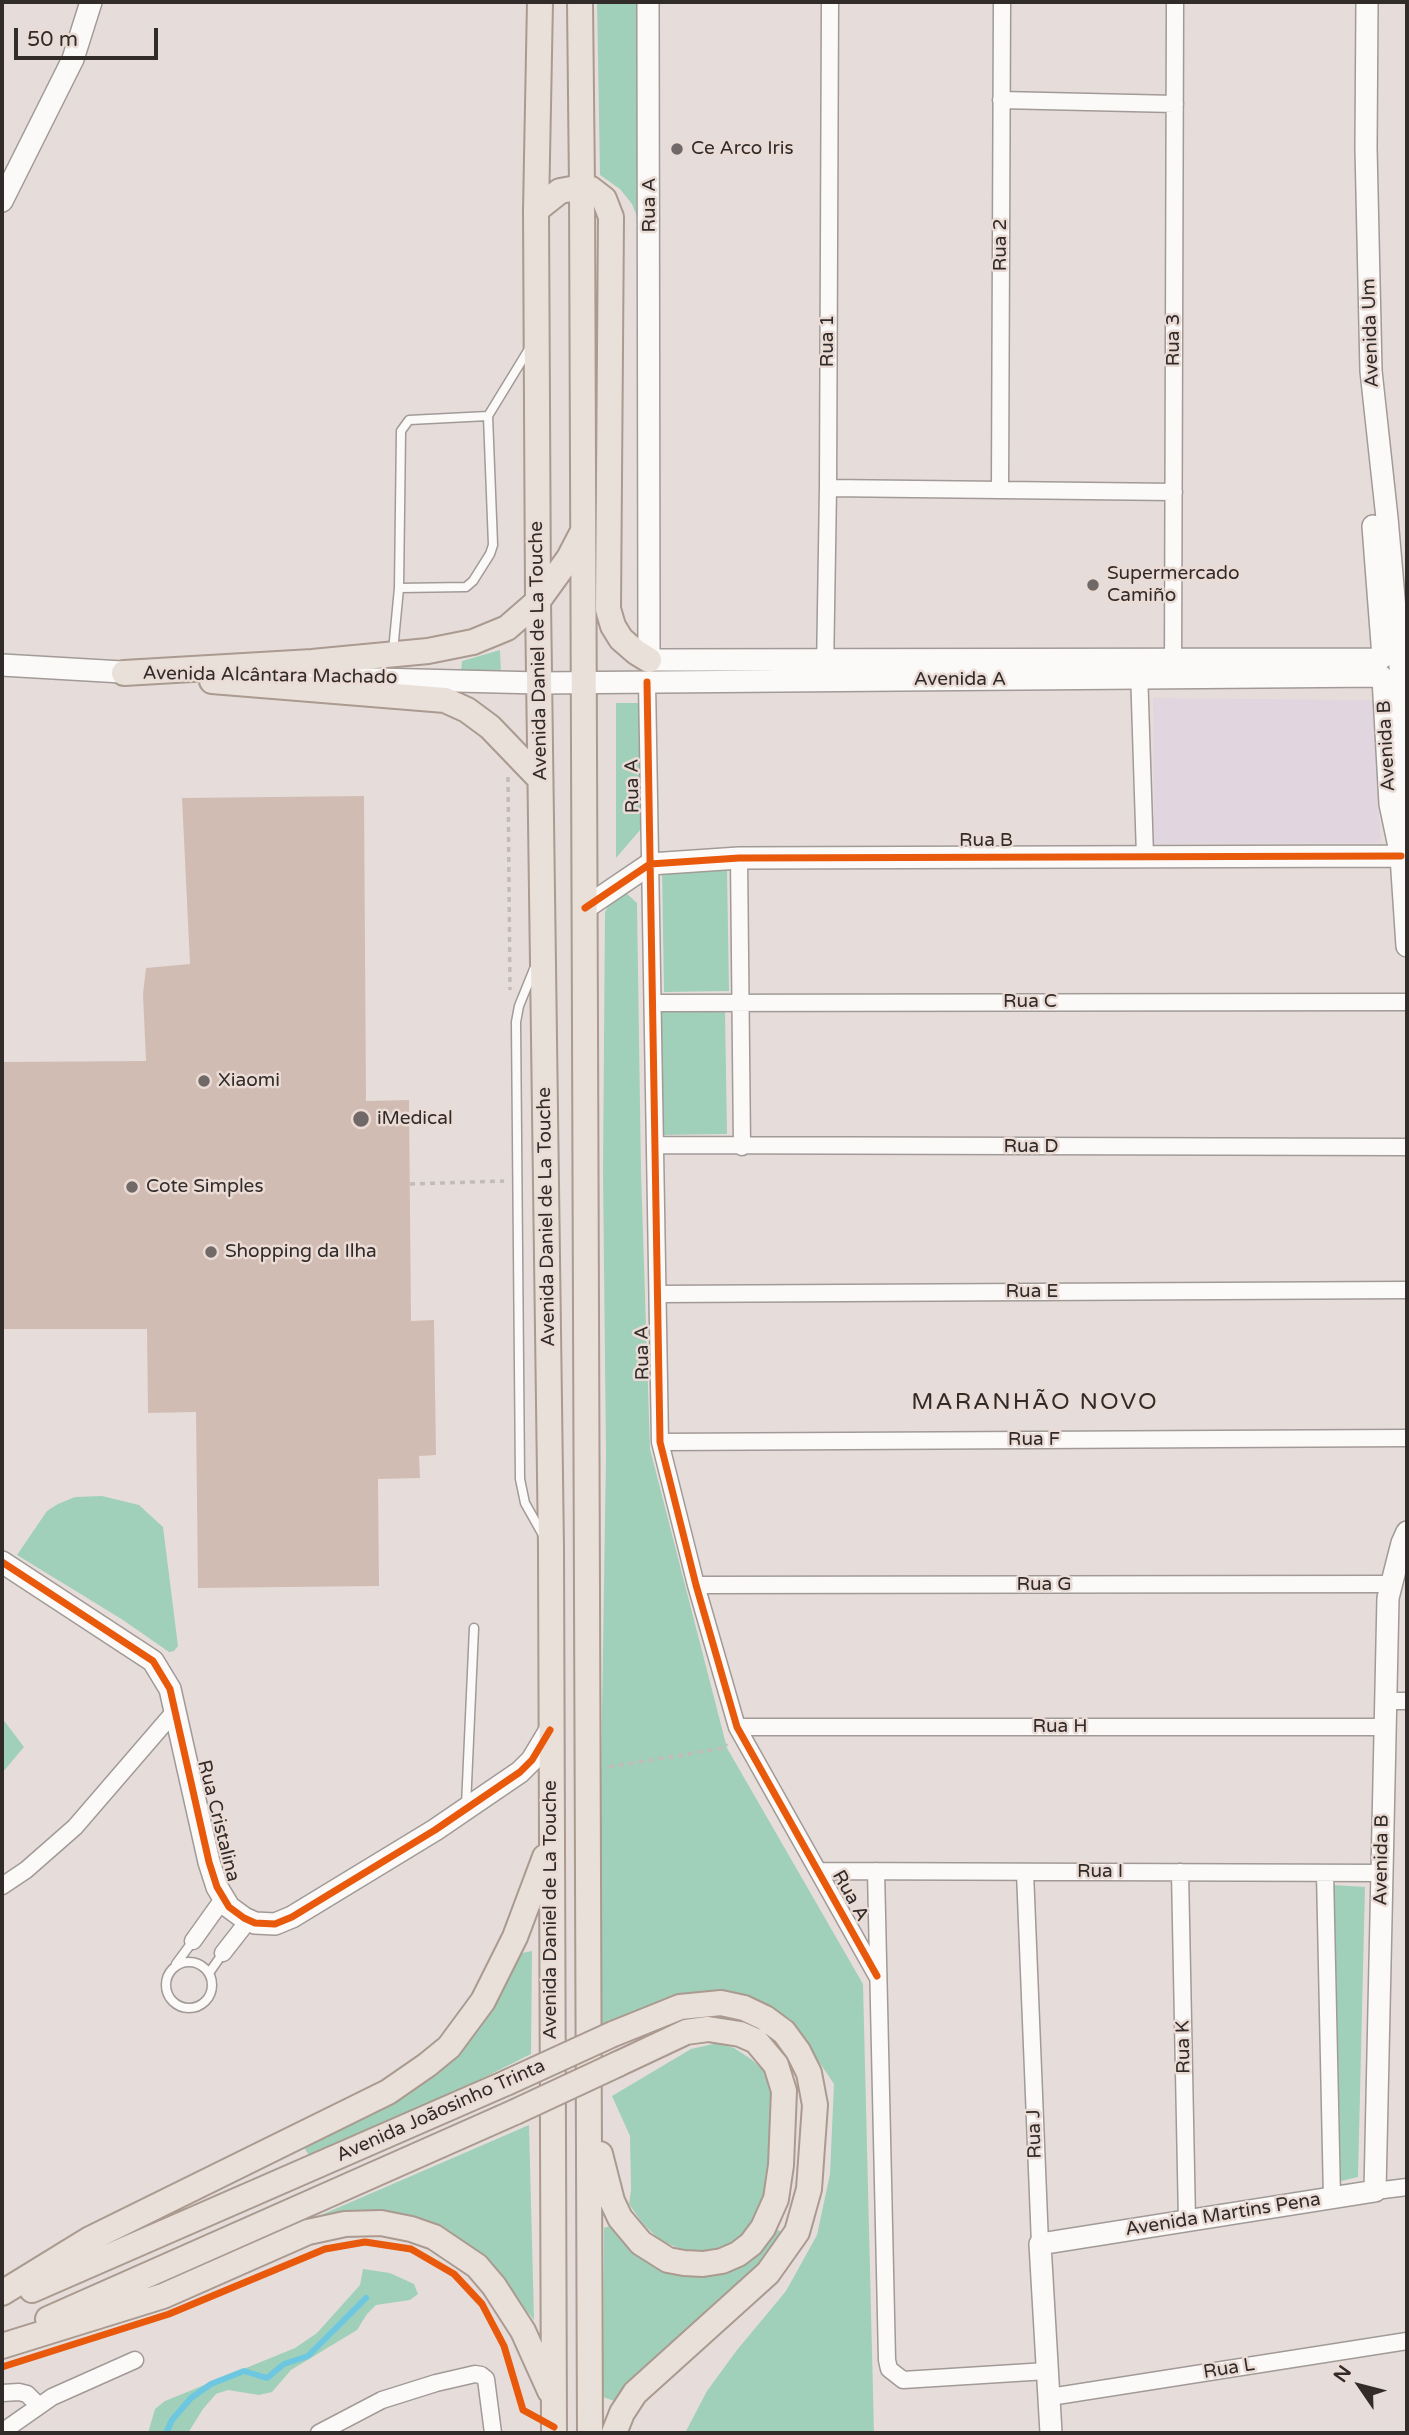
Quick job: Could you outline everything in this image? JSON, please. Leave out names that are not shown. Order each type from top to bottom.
[{"type":"main road","name":"Avenida Daniel de La Touche","points":[[540,2],[536,210],[538,682],[551,1548],[554,2433]]},
{"type":"main road","name":"Avenida Daniel de La Touche","points":[[580,2],[590,2433]]},
{"type":"main road","points":[[536,210],[560,191],[582,187],[604,199],[611,217],[607,597],[609,615],[617,633],[648,671]]},
{"type":"main road","points":[[124,673],[428,652],[473,642],[507,628],[538,601],[563,568],[584,529]]},
{"type":"main road","points":[[584,682],[607,597]]},
{"type":"main road","points":[[124,673],[445,700],[467,710],[490,727],[540,779]]},
{"type":"main road","points":[[2,2293],[90,2239],[388,2092],[427,2065],[449,2047],[468,2023],[499,1973],[551,1844]]},
{"type":"main road","name":"Avenida Joãosinho Trinta","points":[[2,2302],[680,2007],[721,2003],[744,2008],[765,2018],[784,2032],[798,2050],[809,2073],[815,2105],[809,2189],[797,2232],[768,2273],[635,2393],[622,2413],[614,2433]]},
{"type":"main road","name":"Avenida Joãosinho Trinta","points":[[2,2340],[514,2112],[686,2032],[708,2029],[740,2034],[756,2041],[776,2065],[784,2091],[776,2199],[764,2228],[751,2244],[722,2261],[684,2263],[653,2253],[630,2232],[612,2201],[589,2108]]},
{"type":"main road","points":[[2,2346],[163,2296],[308,2232],[345,2224],[381,2223],[434,2237],[477,2266],[494,2286],[523,2331],[554,2398]]},
{"type":"street","points":[[2,201],[73,59],[91,2]]},
{"type":"street","name":"Rua A","points":[[648,2],[648,671],[660,1442],[696,1585],[737,1727],[877,1976]]},
{"type":"street","name":"Rua 1","points":[[825,670],[830,2]]},
{"type":"street","name":"Rua 2","points":[[1000,488],[1002,2]]},
{"type":"street","name":"Rua 3","points":[[1173,669],[1175,2]]},
{"type":"street","name":"Avenida Um","points":[[1356,2],[1355,152],[1360,374],[1387,667]]},
{"type":"street","name":"Avenida Um","points":[[1367,2],[1366,148],[1371,371],[1387,518],[1387,667]]},
{"type":"street","points":[[1001,100],[1175,104]]},
{"type":"street","points":[[828,488],[1174,492]]},
{"type":"street","points":[[2,656],[43,668]]},
{"type":"street","name":"Avenida Alcântara Machado","points":[[2,665],[124,673],[538,682]]},
{"type":"street","name":"Avenida A","points":[[538,682],[584,682],[648,671],[1387,667]]},
{"type":"street","name":"Avenida B","points":[[1387,667],[1406,802],[1404,858],[1407,946]]},
{"type":"street","points":[[1139,669],[1145,856]]},
{"type":"street","points":[[739,858],[741,1147]]},
{"type":"street","name":"Rua B","points":[[650,864],[739,858],[1404,858]]},
{"type":"street","points":[[585,908],[650,864]]},
{"type":"street","name":"Rua C","points":[[653,1003],[1407,1002]]},
{"type":"street","name":"Rua D","points":[[655,1145],[1407,1147]]},
{"type":"street","name":"Rua E","points":[[658,1294],[1407,1290]]},
{"type":"street","name":"Rua F","points":[[660,1442],[1407,1438]]},
{"type":"street","name":"Avenida B","points":[[1375,2191],[1388,1598],[1405,1539]]},
{"type":"street","name":"Rua Cristalina","points":[[2,1562],[153,1661],[170,1689],[209,1861],[223,1899],[238,1915],[248,1921]]},
{"type":"street","name":"Rua G","points":[[696,1585],[1391,1584]]},
{"type":"street","points":[[1386,1701],[1407,1701]]},
{"type":"street","points":[[2,1886],[35,1864],[75,1827],[175,1711]]},
{"type":"street","name":"Rua H","points":[[737,1727],[1384,1727]]},
{"type":"street","points":[[223,1953],[248,1921],[266,1924],[292,1917],[466,1809],[520,1772],[532,1760],[550,1730]]},
{"type":"street","name":"Rua I","points":[[818,1871],[1382,1873]]},
{"type":"street","name":"Rua A","points":[[876,1871],[889,2369],[903,2380],[1047,2371]]},
{"type":"street","name":"Rua J","points":[[1025,1872],[1040,2244],[1051,2433]]},
{"type":"street","name":"Rua K","points":[[1180,1872],[1187,2221]]},
{"type":"street","points":[[1325,1873],[1332,2198]]},
{"type":"street","points":[[193,1941],[223,1899]]},
{"type":"street","name":"Avenida Martins Pena","points":[[1040,2244],[1407,2187]]},
{"type":"street","name":"Rua L","points":[[1051,2397],[1407,2342]]},
{"type":"street","points":[[2,2432],[38,2405],[135,2360]]},
{"type":"street","points":[[319,2433],[382,2400],[475,2374],[486,2379],[493,2433]]},
{"type":"street","points":[[2,2393],[27,2394],[38,2405]]},
{"type":"lane","points":[[399,588],[466,587],[473,581],[490,554],[493,545],[488,416],[537,336]]},
{"type":"lane","points":[[392,654],[399,588],[401,431],[410,420],[488,416]]},
{"type":"lane","points":[[466,1809],[474,1628]]},
{"type":"lane","points":[[173,1968],[188,1962],[197,1964],[209,1973],[212,1989],[209,1997],[197,2007],[188,2009],[174,2004],[166,1991],[166,1982],[173,1968],[193,1941]]},
{"type":"lane","points":[[209,1973],[223,1953]]},
{"type":"path","points":[[410,1184],[510,1181]]},
{"type":"path","points":[[588,1771],[724,1748],[737,1727]]},
{"type":"shaded area","points":[[1153,698],[1372,700],[1381,843],[1154,844]]},
{"type":"green space","points":[[597,2],[636,2],[640,224],[632,204],[620,189],[600,175]]},
{"type":"green space","points":[[500,650],[501,674],[461,671],[462,661]]},
{"type":"green space","points":[[616,703],[640,703],[641,829],[616,858]]},
{"type":"green space","points":[[727,868],[729,991],[664,992],[662,869]]},
{"type":"green space","points":[[626,893],[637,903],[641,1172],[650,1449],[727,1748],[863,1984],[874,2433],[685,2433],[707,2391],[786,2291],[817,2235],[830,2174],[834,2084],[790,2019],[728,1995],[597,2033],[606,1455],[603,1172],[605,912],[611,901]]},
{"type":"green space","points":[[725,1011],[727,1134],[662,1135],[659,1012]]},
{"type":"green space","points":[[102,1496],[139,1505],[163,1527],[178,1646],[174,1651],[169,1652],[123,1620],[17,1555],[47,1511],[75,1497]]},
{"type":"green space","points":[[2,1718],[24,1747],[2,1773]]},
{"type":"green space","points":[[1334,1885],[1365,1887],[1358,2177],[1341,2181]]},
{"type":"green space","points":[[532,1951],[531,2054],[313,2163],[303,2145],[385,2106],[517,1954]]},
{"type":"green space","points":[[718,2043],[734,2048],[751,2059],[763,2070],[771,2085],[774,2107],[768,2188],[759,2217],[745,2235],[725,2248],[706,2253],[685,2251],[660,2240],[643,2224],[629,2204],[630,2136],[612,2096],[691,2049]]},
{"type":"green space","points":[[529,2125],[534,2320],[499,2276],[434,2226],[406,2214],[379,2210],[321,2215]]},
{"type":"green space","points":[[612,2225],[632,2251],[655,2266],[678,2273],[774,2228],[785,2234],[757,2270],[641,2371],[617,2402],[603,2397],[604,2228]]},
{"type":"green space","points":[[363,2269],[390,2273],[414,2284],[418,2294],[410,2300],[376,2305],[357,2330],[291,2370],[272,2392],[259,2395],[228,2390],[216,2394],[188,2433],[148,2433],[155,2409],[165,2401],[295,2348],[317,2333],[360,2285]]},
{"type":"building","name":"Shopping da Ilha","points":[[364,796],[366,1101],[409,1100],[411,1321],[434,1320],[436,1455],[419,1456],[420,1478],[378,1479],[379,1586],[198,1588],[196,1412],[148,1413],[147,1329],[2,1329],[2,1062],[146,1061],[143,994],[146,968],[190,964],[182,798]]},
{"type":"waterway","points":[[166,2433],[172,2420],[191,2398],[211,2384],[244,2371],[267,2378],[284,2364],[308,2356],[366,2298]]},
{"type":"cycle path","points":[[647,682],[660,1442],[696,1585],[737,1727],[877,1976]]},
{"type":"cycle path","points":[[585,908],[650,864],[739,858],[1401,856]]},
{"type":"cycle path","points":[[2,1562],[153,1661],[170,1689],[217,1887],[229,1907],[255,1923],[275,1924],[292,1917],[435,1830],[520,1772],[532,1760],[550,1730]]},
{"type":"cycle path","points":[[2,2367],[169,2314],[325,2249],[365,2242],[411,2249],[454,2274],[482,2304],[504,2346],[523,2410],[554,2427]]},
{"type":"place","name":"Ce Arco Iris","points":[[677,149]]},
{"type":"place","name":"Supermercado Camiño","points":[[1093,585]]},
{"type":"place","name":"Xiaomi","points":[[204,1081]]},
{"type":"place","name":"iMedical","points":[[361,1119]]},
{"type":"place","name":"Cote Simples","points":[[132,1187]]},
{"type":"place","name":"Shopping da Ilha","points":[[211,1252]]},
{"type":"district","name":"MARANHÃO NOVO","points":[[1035,1403]]}]
